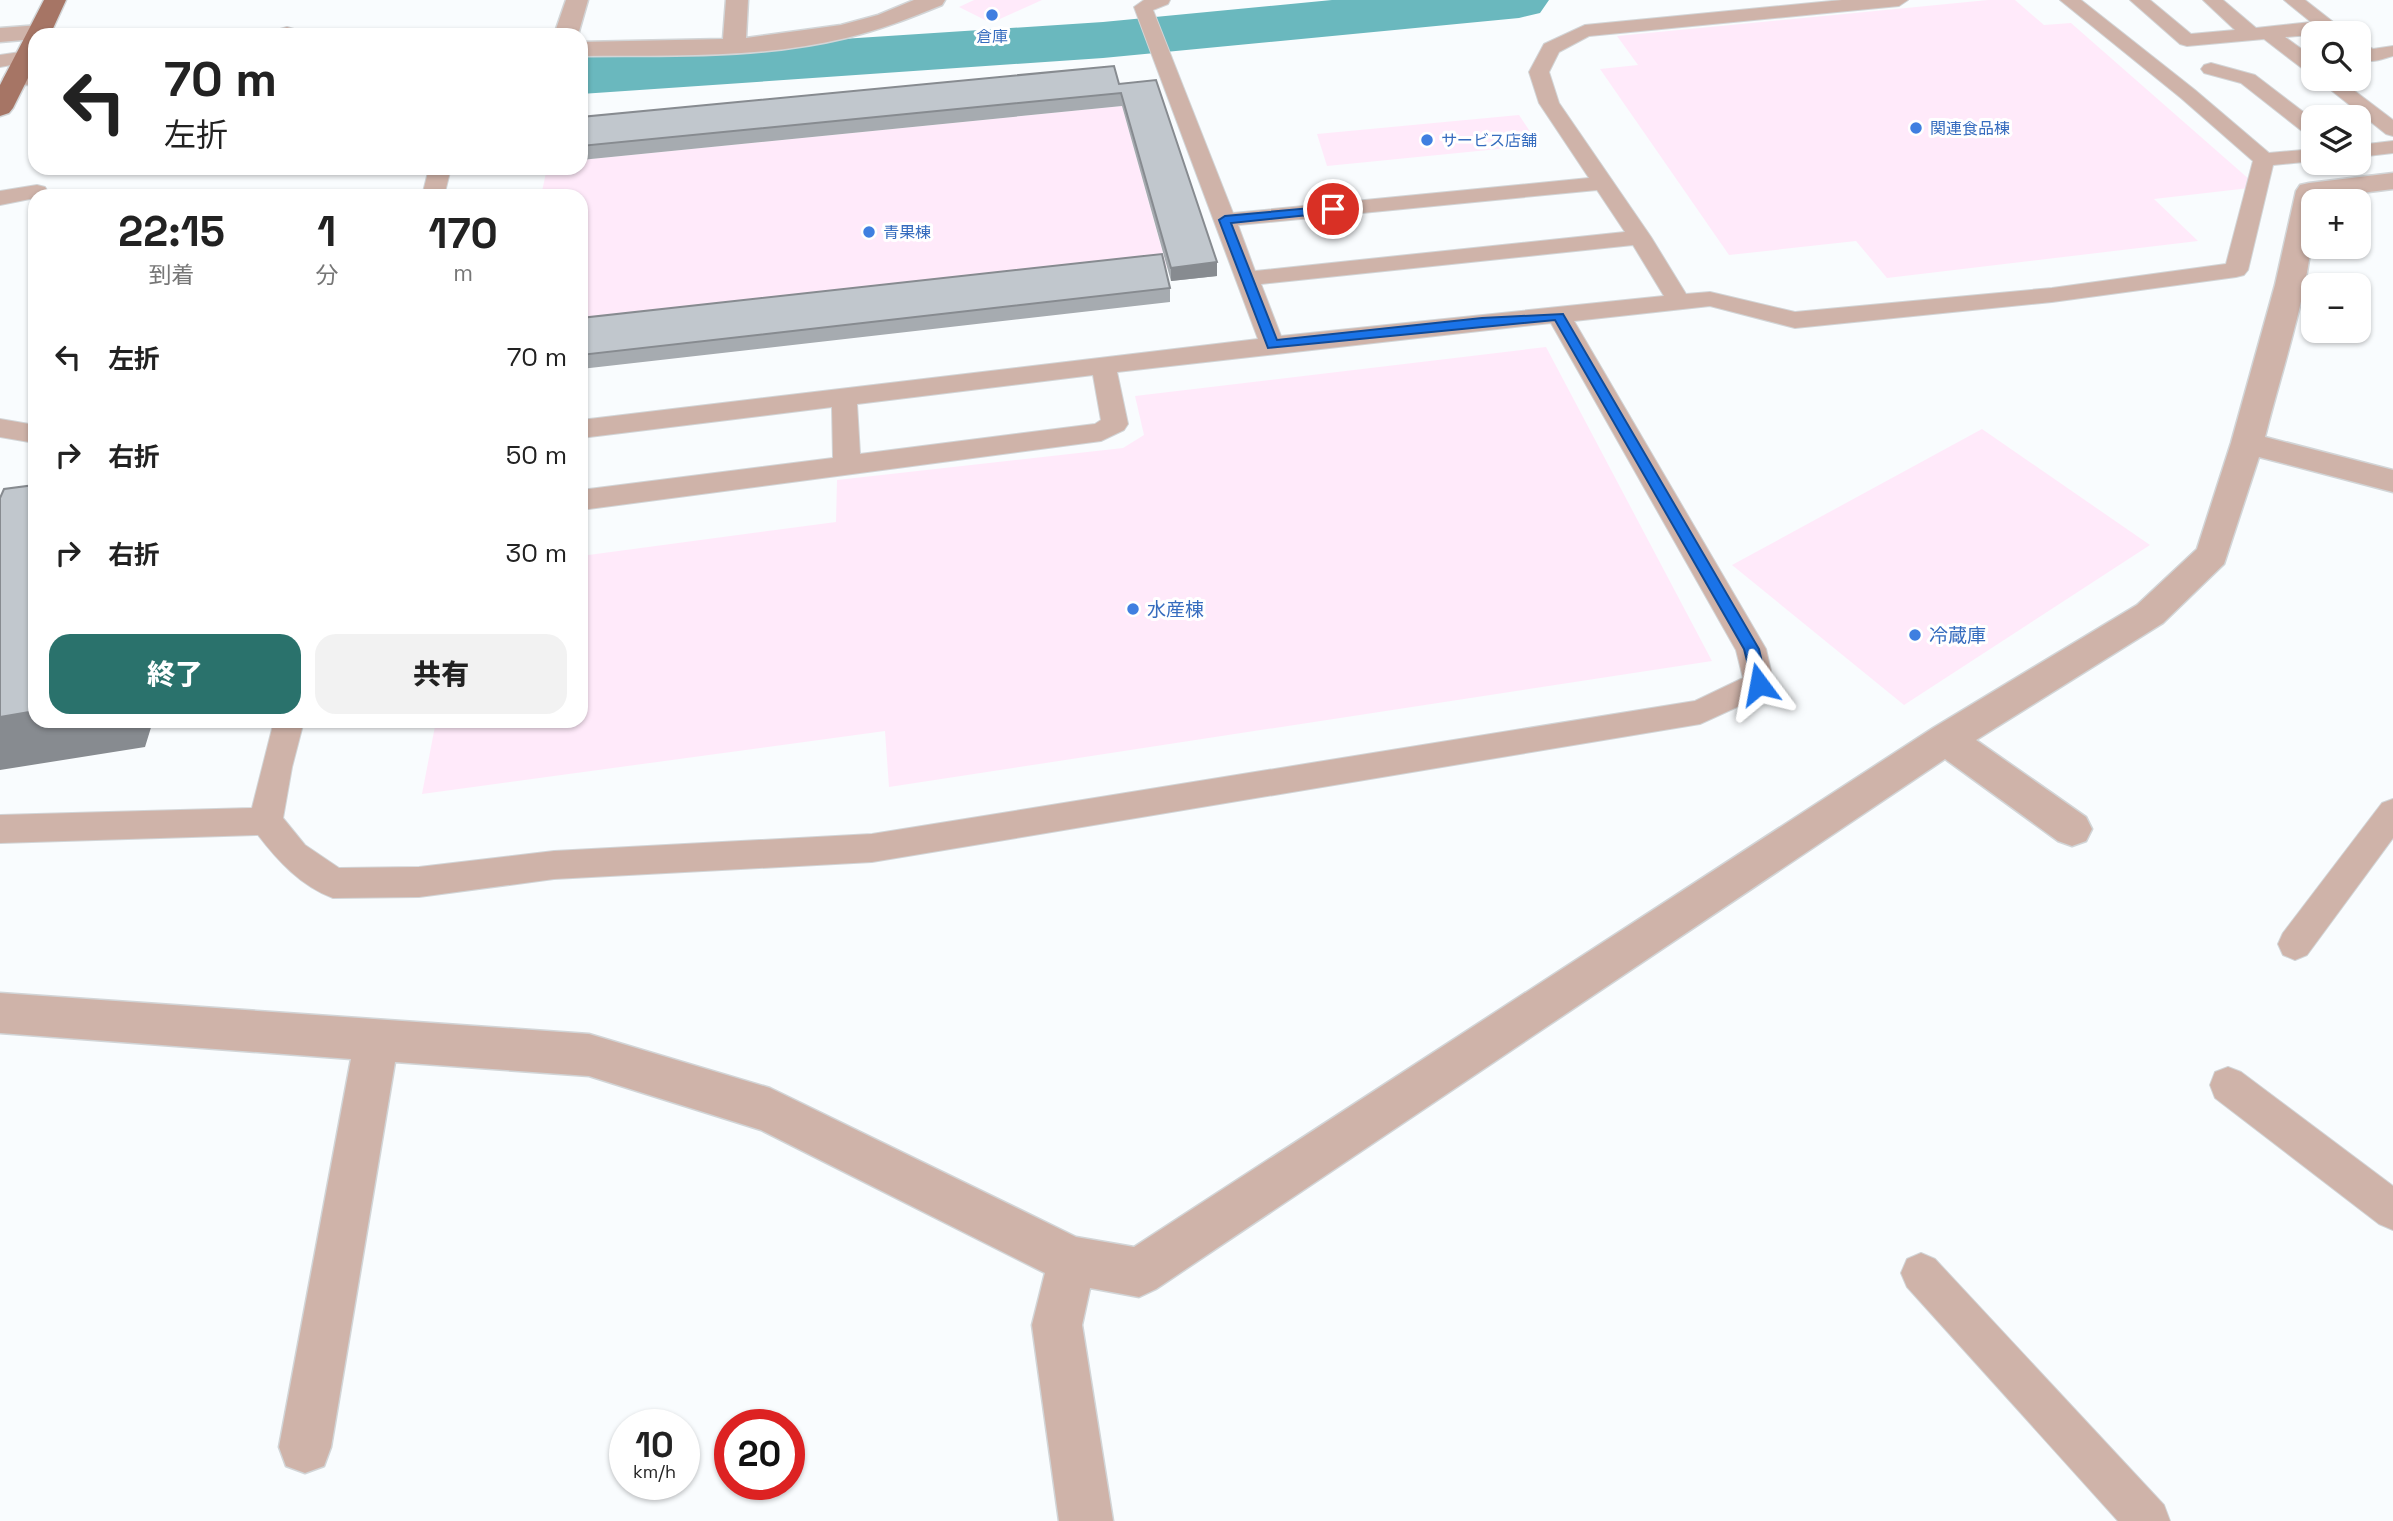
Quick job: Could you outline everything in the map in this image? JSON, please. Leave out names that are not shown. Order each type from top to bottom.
[{"type":"main road","points":[[41,28],[55,0]]},
{"type":"main road","points":[[0,108],[27,55]]},
{"type":"street","points":[[568,28],[578,0]]},
{"type":"street","points":[[734,46],[737,0]]},
{"type":"street","points":[[588,49],[734,46],[833,33],[879,22],[934,0]]},
{"type":"street","points":[[0,35],[27,55]]},
{"type":"street","points":[[0,1013],[589,1055],[770,1110],[1072,1261],[1139,1272],[1946,739],[2150,614],[2212,555],[2247,443],[2289,285],[2309,191],[2393,181]]},
{"type":"street","points":[[2247,443],[2393,481]]},
{"type":"street","points":[[1946,739],[2072,829]]},
{"type":"street","points":[[305,1447],[377,1040]]},
{"type":"street","points":[[1072,1261],[1057,1325],[1086,1521]]},
{"type":"lane","points":[[1161,0],[1143,8],[1147,21],[1272,345]]},
{"type":"lane","points":[[1681,303],[1640,237],[1549,103],[1539,72],[1551,48],[1585,31],[1798,4],[1899,0]]},
{"type":"lane","points":[[2069,0],[2188,94],[2264,160],[2301,156]]},
{"type":"lane","points":[[2139,0],[2187,40],[2301,27]]},
{"type":"lane","points":[[2212,0],[2301,60]]},
{"type":"lane","points":[[2293,0],[2322,21]]},
{"type":"lane","points":[[2188,94],[2203,93],[2218,53],[2202,38]]},
{"type":"lane","points":[[2371,56],[2390,51]]},
{"type":"lane","points":[[2211,69],[2248,79],[2301,121]]},
{"type":"lane","points":[[2343,91],[2393,130]]},
{"type":"lane","points":[[2371,150],[2393,147]]},
{"type":"lane","points":[[588,428],[1272,345],[1710,299],[1795,320],[2052,295],[2236,270],[2264,160]]},
{"type":"lane","points":[[1225,220],[1603,183]]},
{"type":"lane","points":[[0,198],[28,193]]},
{"type":"lane","points":[[1245,279],[1640,237]]},
{"type":"lane","points":[[266,821],[293,855],[332,883],[419,882],[554,865],[872,848],[1700,712],[1759,684],[1751,649],[1559,316]]},
{"type":"lane","points":[[588,499],[1101,432],[1115,424],[1103,365]]},
{"type":"lane","points":[[844,397],[847,465]]},
{"type":"lane","points":[[0,428],[28,433]]},
{"type":"lane","points":[[266,821],[287,728]]},
{"type":"lane","points":[[2295,944],[2393,813]]},
{"type":"lane","points":[[0,829],[266,821]]},
{"type":"lane","points":[[2228,1085],[2393,1210]]},
{"type":"lane","points":[[1921,1273],[2148,1521]]},
{"type":"shaded area","name":"倉庫","points":[[974,0],[1042,0],[991,23],[959,7]]},
{"type":"shaded area","name":"関連食品棟","points":[[1988,0],[2015,0],[2044,25],[2071,23],[2258,187],[2154,199],[2198,241],[1887,278],[1856,241],[1729,255],[1600,69],[1638,65],[1617,36]]},
{"type":"shaded area","name":"青果棟","points":[[1122,106],[1167,268],[588,331],[588,189],[542,189],[546,175],[588,175],[588,159]]},
{"type":"shaded area","name":"サービス店舗","points":[[1519,115],[1539,145],[1327,166],[1317,134]]},
{"type":"shaded area","name":"水産棟","points":[[1546,347],[1712,661],[889,787],[885,731],[422,794],[435,728],[588,728],[588,555],[836,522],[837,480],[1123,448],[1144,435],[1135,396]]},
{"type":"shaded area","name":"冷蔵庫","points":[[1982,429],[2150,545],[1904,705],[1732,565]]},
{"type":"building","points":[[1114,66],[1119,84],[1156,80],[1217,262],[1171,268],[1121,93],[588,145],[588,116]]},
{"type":"building","points":[[1162,254],[1170,288],[588,354],[588,317]]},
{"type":"building","points":[[28,486],[28,712],[0,717],[0,498],[4,489]]},
{"type":"waterway","points":[[588,75],[1103,40],[1519,0]]},
{"type":"place","name":"倉庫","points":[[992,15]]},
{"type":"place","name":"関連食品棟","points":[[1916,128]]},
{"type":"place","name":"サービス店舗","points":[[1427,140]]},
{"type":"place","name":"青果棟","points":[[869,232]]},
{"type":"place","name":"水産棟","points":[[1133,609]]},
{"type":"place","name":"冷蔵庫","points":[[1915,635]]},
{"type":"route","points":[[1333,209],[1225,220],[1272,345],[1559,316],[1751,649],[1759,684]]}]
